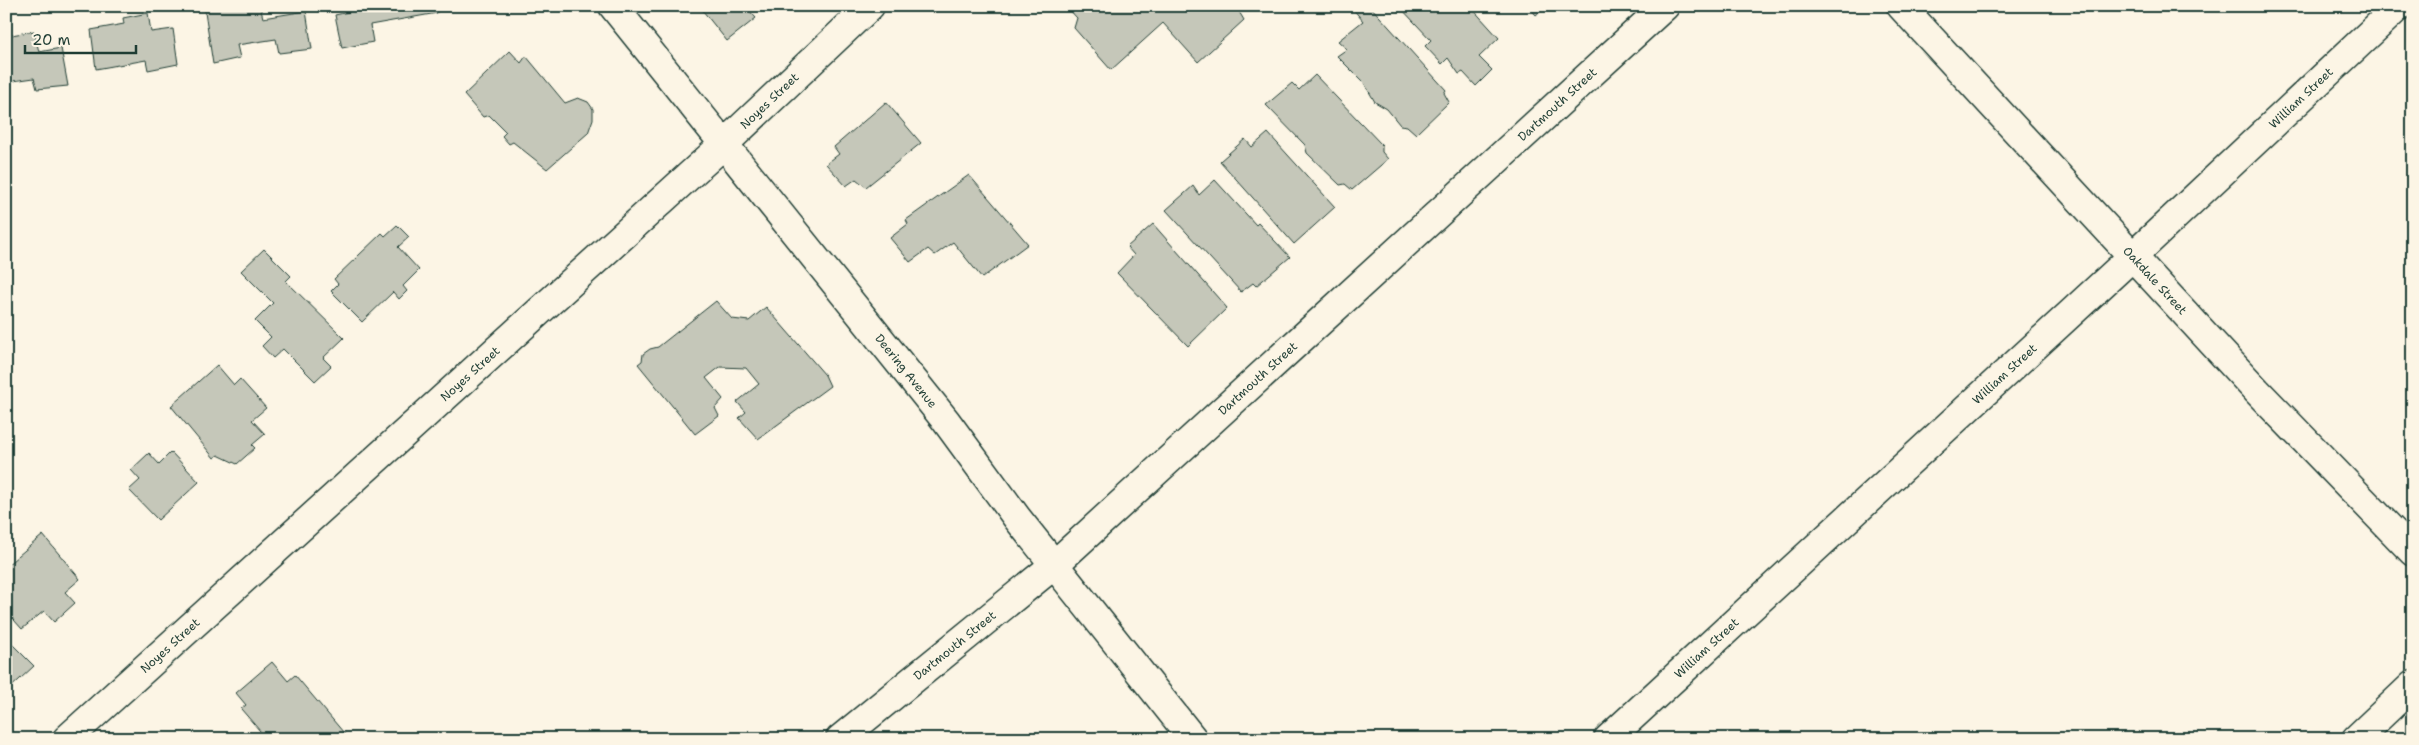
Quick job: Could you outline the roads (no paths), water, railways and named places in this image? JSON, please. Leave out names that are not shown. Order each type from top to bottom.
[{"type":"street","name":"Deering Avenue","points":[[613,6],[946,422],[1054,565],[1194,739]]},
{"type":"street","name":"Noyes Street","points":[[68,739],[723,145],[870,6]]},
{"type":"street","name":"Dartmouth Street","points":[[840,739],[1054,565],[1665,6]]},
{"type":"street","name":"Oakdale Street","points":[[1901,6],[2257,391],[2413,552]]},
{"type":"street","name":"William Street","points":[[1608,739],[2133,256],[2399,6]]},
{"type":"street","points":[[2356,739],[2413,685]]}]
